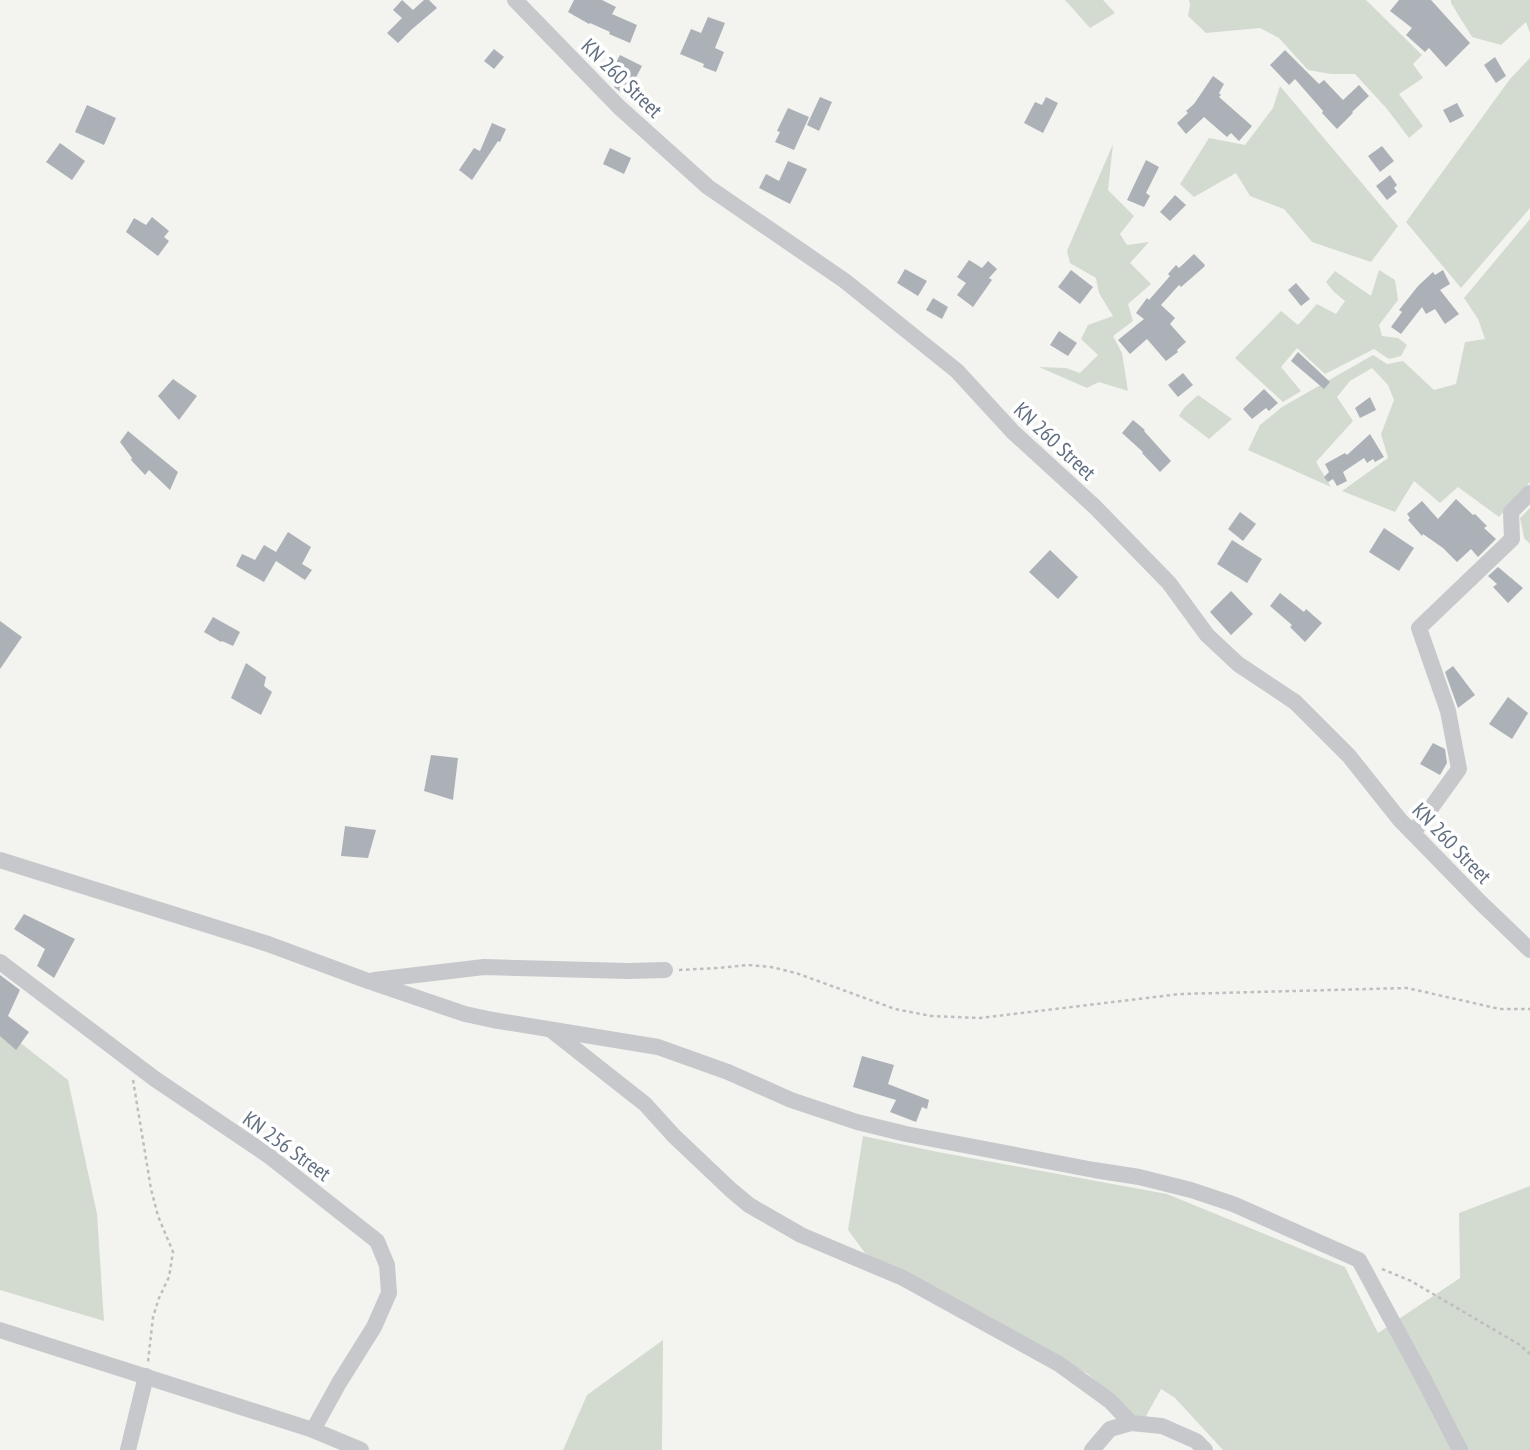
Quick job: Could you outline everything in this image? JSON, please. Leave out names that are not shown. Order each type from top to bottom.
[{"type":"street","name":"KN 260 Street","points":[[515,0],[619,107],[708,187],[845,281],[957,371],[1013,432],[1095,507],[1169,583],[1207,635],[1238,664],[1294,702],[1349,756],[1400,820],[1530,950]]},
{"type":"street","points":[[1413,833],[1459,769],[1448,711],[1419,628],[1513,538],[1511,512],[1530,493]]},
{"type":"street","points":[[0,860],[268,944],[465,1014],[658,1047],[728,1072],[791,1100],[857,1122],[946,1142],[1139,1177],[1233,1204],[1359,1259],[1460,1450]]},
{"type":"street","name":"KN 256 Street","points":[[0,962],[155,1079],[269,1156],[377,1241],[387,1265],[389,1293],[374,1327],[313,1430]]},
{"type":"street","points":[[368,981],[484,967],[665,970]]},
{"type":"street","points":[[550,1030],[645,1104],[674,1136],[749,1205],[801,1235],[903,1278],[977,1317],[1059,1364],[1110,1401],[1131,1423]]},
{"type":"street","points":[[0,1330],[313,1430],[361,1450]]},
{"type":"street","points":[[128,1450],[146,1376]]},
{"type":"street","points":[[1092,1450],[1110,1429],[1131,1423],[1162,1426],[1196,1441],[1205,1450]]},
{"type":"path","points":[[665,970],[748,965],[771,967],[796,973],[895,1009],[931,1016],[980,1018],[1180,994],[1407,988],[1500,1009],[1530,1009]]},
{"type":"path","points":[[133,1080],[151,1189],[158,1216],[173,1252],[169,1277],[153,1317],[146,1376]]},
{"type":"path","points":[[1359,1259],[1411,1281],[1520,1345],[1530,1354]]},
{"type":"shaded area","points":[[1065,0],[1103,0],[1115,13],[1090,28]]},
{"type":"shaded area","points":[[1189,0],[1366,0],[1422,55],[1413,64],[1423,78],[1399,94],[1423,126],[1409,138],[1355,74],[1308,70],[1279,38],[1260,28],[1206,33],[1188,16]]},
{"type":"shaded area","points":[[1451,0],[1530,0],[1530,33],[1526,22],[1501,45],[1472,37]]},
{"type":"shaded area","points":[[1530,58],[1530,208],[1461,288],[1406,222],[1510,79]]},
{"type":"shaded area","points":[[1280,86],[1398,226],[1371,262],[1312,242],[1284,209],[1250,196],[1236,173],[1194,197],[1180,184],[1209,138],[1245,145],[1273,108]]},
{"type":"shaded area","points":[[1113,144],[1108,190],[1134,216],[1120,234],[1127,245],[1149,242],[1130,263],[1151,284],[1128,304],[1133,321],[1113,336],[1122,353],[1128,391],[1099,382],[1087,388],[1039,367],[1066,368],[1080,373],[1098,355],[1081,339],[1088,325],[1113,316],[1099,293],[1096,278],[1070,263],[1067,251]]},
{"type":"shaded area","points":[[1530,219],[1530,482],[1499,517],[1458,487],[1440,503],[1414,481],[1395,512],[1342,491],[1388,458],[1381,434],[1394,400],[1388,385],[1372,368],[1350,381],[1337,397],[1353,421],[1316,462],[1331,487],[1248,450],[1260,425],[1282,407],[1373,355],[1387,364],[1403,361],[1434,390],[1456,384],[1465,342],[1485,339],[1478,319],[1464,298]]},
{"type":"shaded area","points":[[1379,270],[1395,280],[1398,300],[1379,325],[1382,336],[1398,338],[1407,345],[1401,356],[1389,359],[1374,349],[1325,374],[1297,348],[1281,367],[1301,391],[1283,402],[1235,358],[1281,311],[1298,325],[1317,304],[1336,314],[1345,301],[1326,282],[1335,271],[1371,296]]},
{"type":"shaded area","points":[[1198,395],[1232,419],[1209,439],[1179,416]]},
{"type":"shaded area","points":[[1530,508],[1530,544],[1524,538],[1520,518]]},
{"type":"shaded area","points":[[0,1027],[68,1080],[97,1214],[104,1321],[0,1290]]},
{"type":"shaded area","points":[[863,1136],[1167,1194],[1345,1267],[1378,1333],[1460,1278],[1459,1213],[1530,1186],[1530,1450],[1223,1450],[1175,1398],[1161,1389],[1141,1425],[1088,1374],[865,1253],[848,1230]]},
{"type":"shaded area","points":[[663,1340],[662,1450],[563,1450],[587,1395]]},
{"type":"building","points":[[402,0],[413,10],[424,0],[429,0],[437,8],[398,43],[387,33],[402,18],[393,10]]},
{"type":"building","points":[[574,0],[602,0],[616,7],[612,14],[637,25],[630,43],[568,12]]},
{"type":"building","points":[[1399,0],[1431,0],[1470,43],[1446,67],[1429,48],[1425,52],[1406,35],[1412,28],[1390,11]]},
{"type":"building","points":[[708,17],[725,23],[715,48],[724,52],[716,72],[680,54],[691,29],[701,33]]},
{"type":"building","points":[[494,49],[504,57],[494,69],[484,61]]},
{"type":"building","points":[[1285,50],[1319,84],[1324,80],[1343,100],[1359,85],[1369,96],[1337,129],[1295,79],[1289,85],[1270,65]]},
{"type":"building","points":[[620,55],[642,66],[626,96],[614,87],[621,77],[611,72]]},
{"type":"building","points":[[1495,57],[1506,76],[1496,83],[1484,65]]},
{"type":"building","points":[[1213,76],[1224,84],[1219,97],[1252,126],[1239,141],[1231,133],[1227,137],[1204,117],[1186,134],[1177,123],[1188,113],[1186,111]]},
{"type":"building","points":[[820,97],[832,102],[819,131],[807,125]]},
{"type":"building","points":[[1046,97],[1058,103],[1043,133],[1024,123],[1035,102],[1042,105]]},
{"type":"building","points":[[1457,103],[1464,116],[1450,123],[1443,110]]},
{"type":"building","points":[[87,105],[116,118],[104,145],[75,132]]},
{"type":"building","points":[[788,108],[809,117],[794,150],[775,142]]},
{"type":"building","points":[[492,123],[506,129],[500,142],[498,141],[472,180],[459,170],[474,148],[480,151]]},
{"type":"building","points":[[60,143],[85,161],[72,180],[46,162]]},
{"type":"building","points":[[1382,146],[1394,161],[1380,172],[1368,156]]},
{"type":"building","points":[[610,148],[631,158],[624,174],[603,164]]},
{"type":"building","points":[[1146,160],[1159,167],[1146,193],[1150,196],[1144,207],[1127,200]]},
{"type":"building","points":[[788,161],[807,169],[790,204],[759,188],[766,174],[779,181]]},
{"type":"building","points":[[1390,175],[1397,185],[1394,188],[1397,192],[1387,200],[1376,186]]},
{"type":"building","points":[[1175,195],[1186,205],[1170,221],[1160,212]]},
{"type":"building","points":[[152,217],[169,231],[164,237],[169,241],[158,256],[126,232],[134,218],[146,225]]},
{"type":"building","points":[[1194,254],[1204,267],[1181,287],[1179,285],[1161,305],[1175,318],[1170,324],[1186,342],[1166,361],[1147,339],[1130,354],[1118,340],[1144,319],[1136,313],[1170,276],[1168,274],[1176,265],[1179,268]]},
{"type":"building","points":[[969,260],[982,268],[988,261],[997,269],[973,307],[957,295],[966,283],[957,277]]},
{"type":"building","points":[[905,269],[927,281],[918,296],[897,283]]},
{"type":"building","points":[[1071,270],[1093,287],[1080,304],[1058,287]]},
{"type":"building","points":[[1443,270],[1450,284],[1440,290],[1459,314],[1445,324],[1435,309],[1426,314],[1422,307],[1401,334],[1391,327],[1402,312],[1399,310],[1418,286],[1433,272],[1435,275]]},
{"type":"building","points":[[1296,283],[1310,299],[1301,306],[1288,290]]},
{"type":"building","points":[[933,298],[948,307],[942,319],[926,310]]},
{"type":"building","points":[[1059,331],[1077,343],[1068,356],[1050,345]]},
{"type":"building","points":[[1298,352],[1330,382],[1324,389],[1291,361]]},
{"type":"building","points":[[1183,373],[1193,385],[1178,397],[1168,385]]},
{"type":"building","points":[[173,379],[197,396],[179,420],[158,396]]},
{"type":"building","points":[[1264,389],[1278,403],[1252,419],[1243,409]]},
{"type":"building","points":[[1370,397],[1376,410],[1360,418],[1355,408]]},
{"type":"building","points":[[1133,420],[1171,461],[1160,472],[1122,433]]},
{"type":"building","points":[[128,431],[178,472],[170,490],[149,470],[145,475],[131,460],[120,442]]},
{"type":"building","points":[[1370,434],[1384,457],[1367,463],[1364,458],[1343,472],[1347,481],[1337,486],[1333,479],[1328,482],[1324,477],[1329,472],[1325,464],[1345,453],[1347,455]]},
{"type":"building","points":[[1456,499],[1487,526],[1484,528],[1496,539],[1478,557],[1471,549],[1457,562],[1443,548],[1423,534],[1422,536],[1408,520],[1410,518],[1407,514],[1422,501],[1438,519]]},
{"type":"building","points":[[1240,512],[1256,524],[1243,541],[1228,529]]},
{"type":"building","points":[[1384,528],[1414,548],[1399,571],[1369,552]]},
{"type":"building","points":[[288,532],[311,547],[302,564],[312,570],[305,580],[276,561],[264,582],[236,566],[242,554],[255,560],[264,545],[276,552]]},
{"type":"building","points":[[1232,540],[1262,559],[1247,583],[1217,564]]},
{"type":"building","points":[[1050,550],[1078,577],[1058,599],[1029,572]]},
{"type":"building","points":[[1498,567],[1523,588],[1508,603],[1493,587],[1497,584],[1488,576]]},
{"type":"building","points":[[1231,591],[1253,614],[1231,635],[1210,612]]},
{"type":"building","points":[[1280,593],[1322,623],[1305,642],[1290,627],[1292,625],[1270,606]]},
{"type":"building","points":[[213,617],[240,632],[233,646],[204,632]]},
{"type":"building","points":[[0,621],[22,637],[0,669]]},
{"type":"building","points":[[246,663],[266,677],[264,686],[272,692],[261,715],[231,698]]},
{"type":"building","points":[[1453,666],[1475,695],[1458,708],[1445,672]]},
{"type":"building","points":[[1508,697],[1528,713],[1512,739],[1489,724]]},
{"type":"building","points":[[1433,743],[1445,749],[1447,763],[1440,775],[1420,764]]},
{"type":"building","points":[[431,755],[458,758],[453,800],[424,791]]},
{"type":"building","points":[[345,826],[376,830],[368,858],[341,856]]},
{"type":"building","points":[[24,914],[75,939],[54,978],[37,966],[45,949],[14,929]]},
{"type":"building","points":[[0,975],[20,990],[8,1016],[29,1032],[16,1050],[0,1036]]},
{"type":"building","points":[[862,1056],[894,1065],[888,1084],[929,1100],[927,1109],[922,1107],[916,1122],[890,1112],[896,1100],[853,1087]]}]
